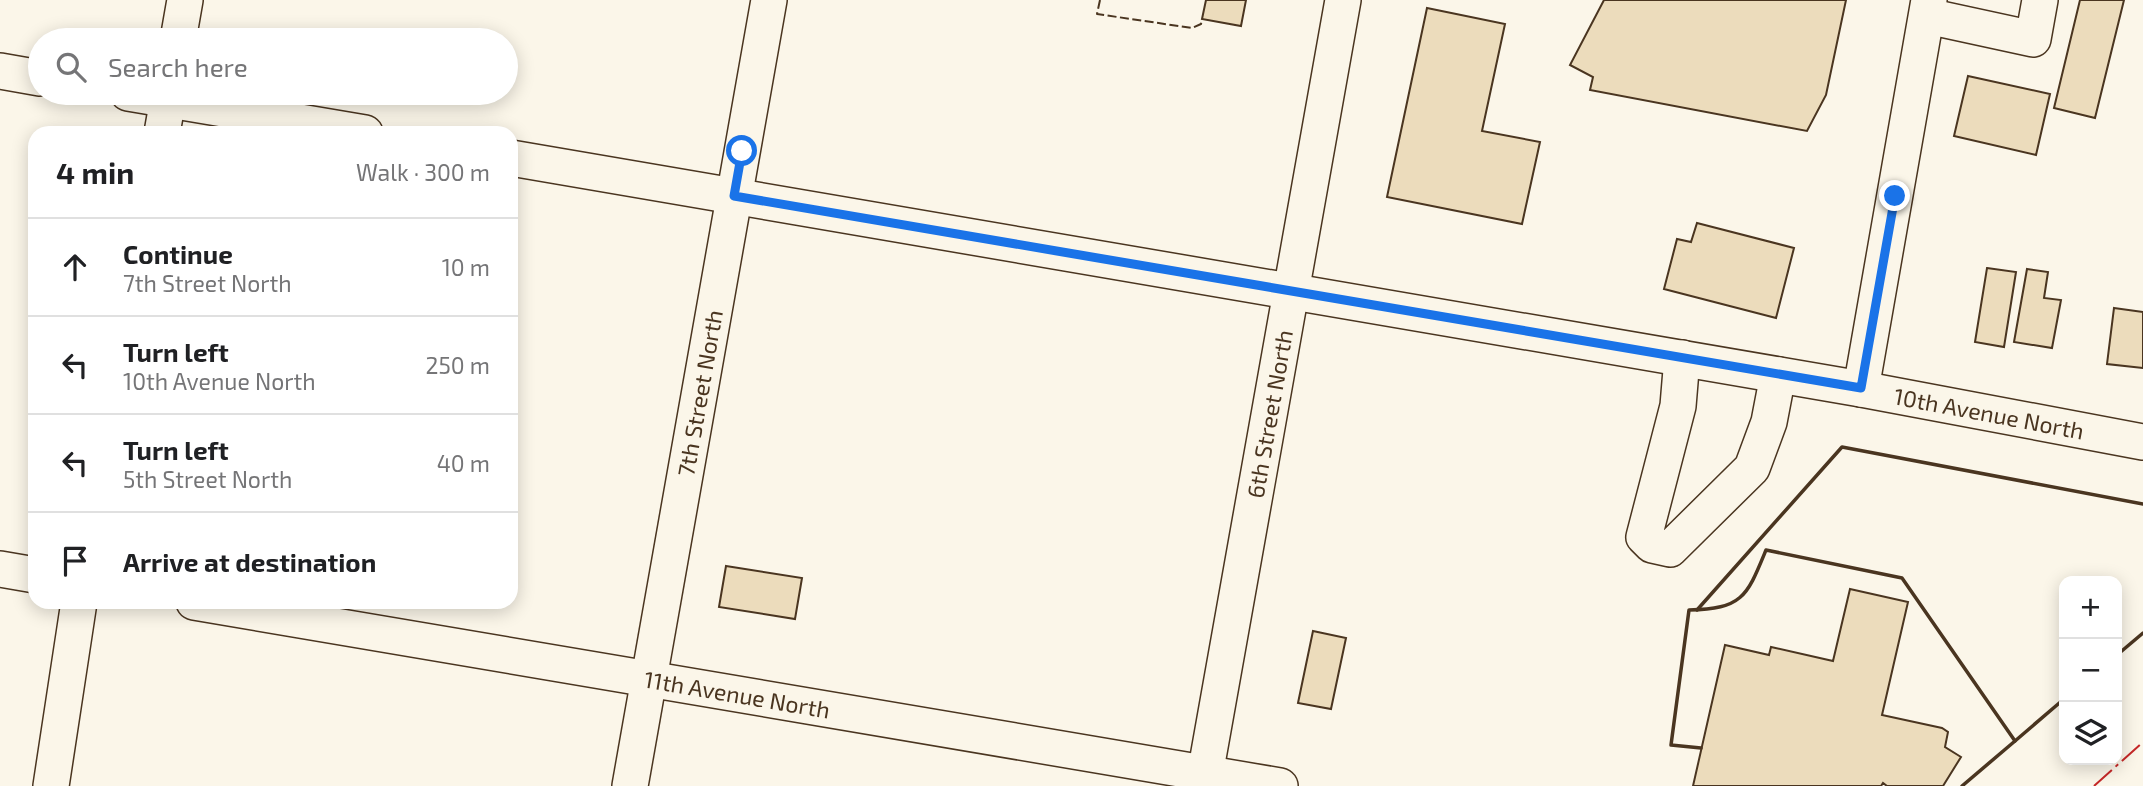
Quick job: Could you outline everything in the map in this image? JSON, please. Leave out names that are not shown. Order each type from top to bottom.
[{"type":"street","points":[[180,28],[185,0]]},
{"type":"street","name":"7th Street North","points":[[630,786],[769,0]]},
{"type":"street","name":"6th Street North","points":[[1205,779],[1343,0]]},
{"type":"street","points":[[1861,388],[1928,8],[2033,39],[2040,0]]},
{"type":"street","points":[[0,71],[28,76]]},
{"type":"street","points":[[166,108],[309,126]]},
{"type":"street","name":"10th Avenue North","points":[[518,159],[1861,388],[2143,442]]},
{"type":"street","points":[[1682,358],[1678,406],[1644,537],[1652,545],[1670,549],[1752,468],[1769,422],[1778,375]]},
{"type":"street","points":[[0,569],[28,574]]},
{"type":"street","points":[[51,786],[78,609]]},
{"type":"street","name":"11th Avenue North","points":[[235,609],[649,679],[1205,779],[1280,786]]},
{"type":"building","points":[[1206,0],[1246,0],[1241,26],[1202,19]]},
{"type":"building","points":[[1604,0],[1846,0],[1826,95],[1807,131],[1590,90],[1593,77],[1570,65]]},
{"type":"building","points":[[2080,0],[2124,0],[2095,118],[2054,108]]},
{"type":"building","points":[[1427,8],[1505,24],[1482,131],[1540,142],[1522,224],[1387,197]]},
{"type":"building","points":[[1968,76],[2050,94],[2036,155],[1954,136]]},
{"type":"building","points":[[1697,223],[1794,248],[1776,318],[1664,289],[1677,239],[1691,242]]},
{"type":"building","points":[[1987,268],[2016,272],[2004,347],[1975,342]]},
{"type":"building","points":[[2027,269],[2048,272],[2044,298],[2061,300],[2052,348],[2014,342]]},
{"type":"building","points":[[2114,308],[2143,312],[2143,368],[2107,364]]},
{"type":"building","points":[[726,566],[802,578],[795,619],[719,607]]},
{"type":"building","points":[[1850,589],[1908,602],[1882,715],[1942,728],[1948,732],[1945,747],[1961,757],[1943,786],[1887,786],[1883,783],[1881,786],[1693,786],[1725,645],[1769,655],[1771,647],[1833,661]]},
{"type":"building","points":[[1313,631],[1346,638],[1331,709],[1298,703]]},
{"type":"fence","points":[[1100,0],[1097,14],[1192,28],[1201,24],[1202,19]]},
{"type":"wall","points":[[1697,610],[1842,447],[2143,504]]},
{"type":"wall","points":[[1701,748],[1671,745],[1689,610],[1721,607],[1741,597],[1754,579],[1766,550],[1902,578],[2015,741],[1962,786]]},
{"type":"wall","points":[[2122,651],[2143,633]]},
{"type":"wall","points":[[2015,741],[2060,702]]},
{"type":"power","points":[[2094,786],[2143,742]]},
{"type":"route","points":[[742,151],[734,196],[1861,388],[1895,196]]}]
